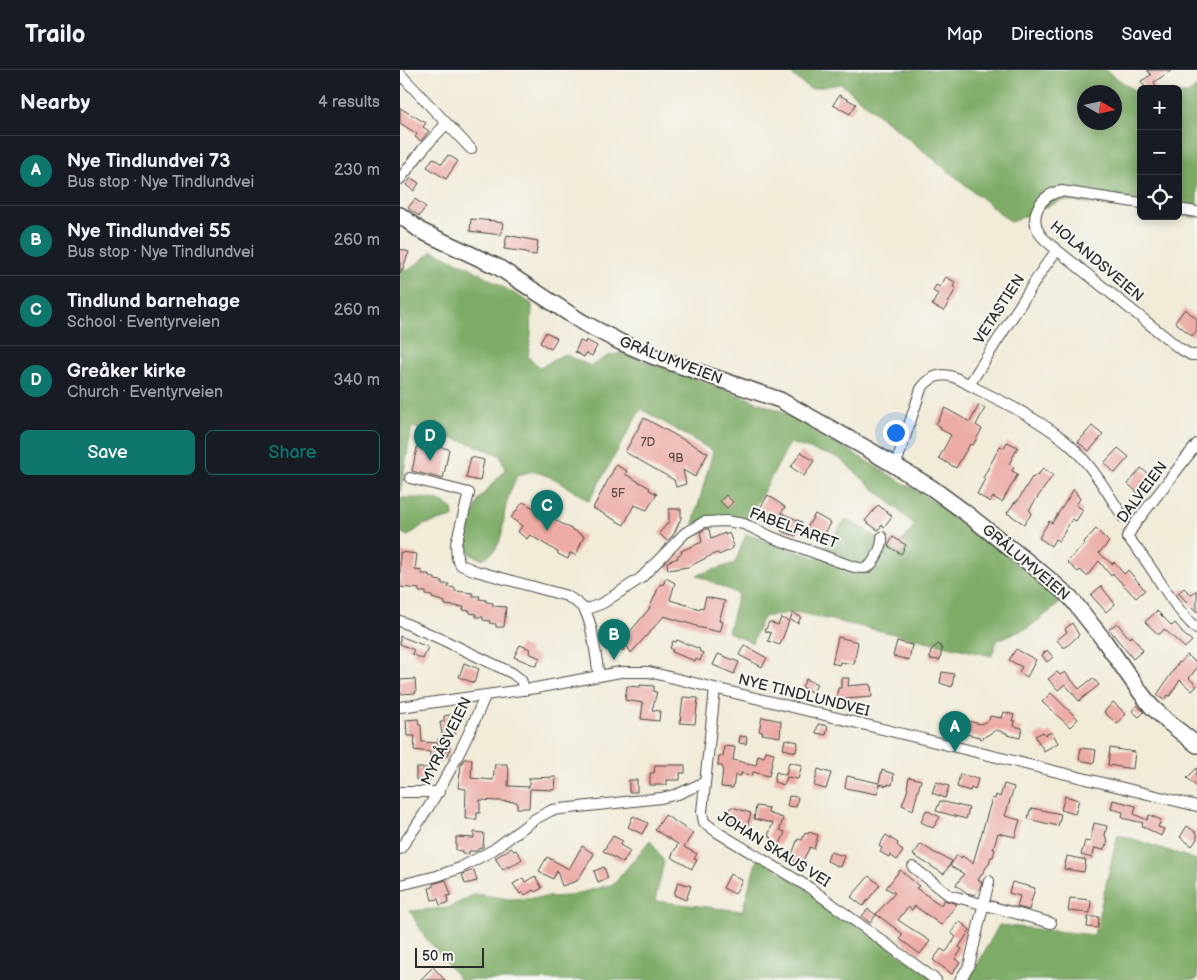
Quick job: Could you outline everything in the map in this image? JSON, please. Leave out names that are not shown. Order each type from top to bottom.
[{"type":"main road","name":"GRÅLUMVEIEN","points":[[400,214],[421,231],[498,268],[582,322],[620,342],[652,356],[780,400],[866,448],[932,488],[1060,588],[1079,608],[1152,706],[1168,722],[1197,745]]},
{"type":"street","points":[[400,74],[471,149]]},
{"type":"street","points":[[400,179],[422,149],[446,124]]},
{"type":"street","name":"HOLANDSVEIEN","points":[[1137,202],[1068,192],[1055,192],[1048,195],[1038,208],[1036,223],[1040,235],[1057,250],[1179,348],[1191,355],[1197,355]]},
{"type":"street","points":[[1182,210],[1197,212]]},
{"type":"street","name":"VETASTIEN","points":[[969,384],[1057,250]]},
{"type":"street","points":[[895,467],[921,389],[925,383],[936,376],[950,376],[969,384],[1029,417],[1071,446],[1087,463],[1123,517]]},
{"type":"street","name":"DALVEIEN","points":[[1197,444],[1127,537],[1150,565],[1161,586],[1197,629]]},
{"type":"street","points":[[410,478],[469,492],[456,544],[456,558],[461,565],[476,571],[567,596],[585,610],[590,623],[599,676]]},
{"type":"street","name":"FABELFARET","points":[[585,610],[603,603],[641,578],[685,533],[704,522],[726,521],[744,524],[774,538],[851,566],[863,568],[868,567],[873,561],[883,542],[882,537]]},
{"type":"street","points":[[400,621],[442,639],[512,674],[521,680],[525,690]]},
{"type":"street","name":"NYE TINDLUNDVEI","points":[[400,707],[525,690],[620,672],[649,672],[1197,806]]},
{"type":"street","name":"JOHAN SKAUS VEI","points":[[715,689],[702,818],[709,827],[810,888],[936,980]]},
{"type":"street","name":"MYRÅSVEIEN","points":[[400,849],[428,810],[438,792],[473,725],[485,696]]},
{"type":"street","points":[[400,885],[460,868],[493,850],[535,819],[552,810],[661,798],[678,794],[705,782]]},
{"type":"street","points":[[400,792],[438,792]]},
{"type":"street","points":[[913,867],[949,896],[1051,923]]},
{"type":"street","points":[[960,980],[969,966],[989,881]]},
{"type":"green space","points":[[786,70],[1105,70],[1137,92],[1137,209],[1063,200],[1011,222],[841,84],[810,89]]},
{"type":"green space","points":[[1197,87],[1197,218],[1182,216],[1182,94],[1188,94]]},
{"type":"green space","points":[[433,251],[469,267],[532,304],[528,357],[540,368],[564,354],[591,366],[608,356],[621,353],[781,411],[941,506],[1000,550],[1063,601],[1028,628],[997,640],[992,656],[796,612],[763,617],[752,643],[728,632],[738,594],[697,575],[735,563],[746,534],[816,558],[846,519],[896,549],[915,525],[839,458],[790,443],[748,520],[719,517],[693,524],[713,451],[641,409],[589,501],[555,479],[534,471],[517,475],[507,501],[499,542],[495,549],[481,559],[470,554],[466,547],[471,521],[479,499],[505,470],[500,455],[466,442],[412,427],[400,493],[400,267],[409,270]]},
{"type":"green space","points":[[400,498],[427,498],[439,501],[452,508],[453,517],[423,525],[408,536],[400,532]]},
{"type":"green space","points":[[1118,834],[1197,860],[1197,980],[969,980],[999,925],[1094,935]]},
{"type":"green space","points":[[650,840],[664,862],[655,901],[742,911],[758,856],[937,980],[460,980],[425,937],[410,911],[448,908],[475,894],[509,899],[568,896],[614,884]]},
{"type":"building","points":[[1147,70],[1172,70],[1154,82],[1155,85],[1144,85],[1141,81],[1151,75]]},
{"type":"building","points":[[839,95],[856,104],[850,114],[833,105]]},
{"type":"building","points":[[400,108],[426,123],[423,127],[429,131],[421,141],[415,137],[417,134],[400,123]]},
{"type":"building","points":[[448,155],[458,161],[446,179],[427,167],[433,158],[442,164]]},
{"type":"building","points":[[411,178],[419,183],[414,191],[406,185]]},
{"type":"building","points":[[415,199],[426,207],[419,216],[408,208]]},
{"type":"building","points":[[471,219],[503,223],[501,235],[470,231]]},
{"type":"building","points":[[507,235],[538,241],[536,255],[504,249]]},
{"type":"building","points":[[400,249],[409,252],[401,273],[400,273]]},
{"type":"building","points":[[946,277],[955,282],[953,287],[956,288],[944,311],[932,305],[938,294],[933,291],[936,285],[940,287]]},
{"type":"building","points":[[1185,309],[1197,319],[1197,330],[1192,336],[1175,322]]},
{"type":"building","points":[[546,332],[557,338],[551,349],[540,343]]},
{"type":"building","points":[[586,340],[597,346],[592,356],[586,353],[584,357],[575,352],[580,341],[585,343]]},
{"type":"building","points":[[979,405],[985,408],[976,425],[982,429],[973,445],[970,444],[956,468],[939,458],[951,435],[940,429],[941,427],[936,424],[945,408],[970,422]]},
{"type":"building","points":[[644,418],[708,453],[695,477],[683,470],[686,484],[676,487],[674,480],[625,452]]},
{"type":"building","points":[[1092,426],[1103,435],[1089,451],[1078,442]]},
{"type":"building","points":[[1007,442],[1018,447],[1009,464],[1014,467],[1012,471],[1018,474],[1002,502],[993,497],[990,502],[977,494],[985,479],[983,478],[1000,446],[1004,448]]},
{"type":"building","points":[[418,443],[449,449],[443,479],[412,471]]},
{"type":"building","points":[[1118,448],[1129,457],[1115,473],[1104,463]]},
{"type":"building","points":[[801,452],[814,461],[804,476],[791,467]]},
{"type":"building","points":[[471,457],[484,460],[480,481],[466,478]]},
{"type":"building","points":[[616,465],[627,471],[625,474],[657,494],[647,510],[634,505],[624,525],[593,508]]},
{"type":"building","points":[[1043,468],[1053,475],[1029,510],[1032,513],[1024,524],[1007,513],[1017,502],[1032,477],[1038,475]]},
{"type":"building","points":[[1141,468],[1152,477],[1139,494],[1128,484]]},
{"type":"building","points":[[1074,489],[1080,499],[1076,505],[1083,510],[1076,521],[1072,519],[1059,541],[1055,539],[1051,546],[1039,538],[1049,521],[1052,523]]},
{"type":"building","points":[[726,495],[733,502],[727,508],[720,501]]},
{"type":"building","points":[[768,495],[785,507],[781,513],[802,522],[796,536],[781,531],[783,526],[759,510]]},
{"type":"building","points":[[523,502],[584,536],[576,555],[570,553],[568,559],[530,535],[527,539],[518,532],[522,526],[511,518]]},
{"type":"building","points":[[878,505],[892,516],[884,527],[882,525],[878,530],[865,521]]},
{"type":"building","points":[[669,509],[681,509],[681,518],[674,534],[667,541],[659,533],[669,522]]},
{"type":"building","points":[[815,514],[831,523],[822,538],[806,529]]},
{"type":"building","points":[[709,529],[711,539],[729,533],[734,546],[731,547],[732,549],[719,555],[718,553],[714,554],[688,567],[668,570],[667,562],[678,558],[677,556],[682,553],[681,551],[702,542],[700,532]]},
{"type":"building","points":[[1096,529],[1109,542],[1099,553],[1112,564],[1114,562],[1124,574],[1128,570],[1145,590],[1136,598],[1113,574],[1111,576],[1099,561],[1087,576],[1080,570],[1078,572],[1067,562]]},
{"type":"building","points":[[893,537],[906,545],[901,554],[888,546]]},
{"type":"building","points":[[400,552],[417,554],[415,570],[422,571],[422,574],[429,574],[429,577],[442,581],[442,584],[449,584],[448,587],[455,588],[455,591],[473,593],[473,596],[480,596],[479,599],[493,603],[493,606],[506,607],[504,627],[496,627],[496,624],[483,620],[483,617],[476,617],[476,614],[463,610],[464,607],[445,605],[445,602],[426,595],[426,592],[419,592],[419,589],[400,587]]},
{"type":"building","points":[[666,578],[675,583],[670,600],[700,609],[701,607],[703,608],[706,597],[725,601],[719,621],[723,622],[720,632],[697,627],[664,616],[631,653],[627,646],[623,651],[605,634],[614,625],[622,633],[623,630],[628,634],[649,609],[660,584],[663,585]]},
{"type":"building","points":[[1101,586],[1115,604],[1106,612],[1091,595]]},
{"type":"building","points":[[1184,588],[1191,595],[1197,590],[1197,612],[1178,593]]},
{"type":"building","points":[[1157,611],[1172,626],[1175,623],[1181,632],[1192,641],[1185,648],[1164,629],[1158,634],[1145,622]]},
{"type":"building","points":[[793,613],[801,617],[798,623],[790,620]]},
{"type":"building","points":[[781,618],[789,621],[780,645],[768,641],[771,633],[765,631],[769,622],[778,625]]},
{"type":"building","points":[[1072,623],[1079,635],[1066,647],[1063,647],[1057,640],[1067,632],[1065,629]]},
{"type":"building","points":[[1117,623],[1129,638],[1132,636],[1143,650],[1133,659],[1109,629]]},
{"type":"building","points":[[400,636],[428,647],[423,659],[412,654],[414,650],[400,644]]},
{"type":"building","points":[[838,637],[858,642],[854,664],[840,662],[839,665],[832,663]]},
{"type":"building","points":[[677,640],[700,649],[699,651],[703,653],[700,661],[696,659],[695,661],[672,652],[673,650],[670,648],[673,641],[676,642]]},
{"type":"building","points":[[897,641],[912,645],[909,660],[893,656]]},
{"type":"building","points":[[938,644],[942,648],[940,660],[930,659],[931,650]]},
{"type":"building","points":[[520,645],[530,649],[529,653],[540,658],[536,666],[514,657]]},
{"type":"building","points":[[744,645],[767,658],[762,667],[739,655]]},
{"type":"building","points":[[1016,649],[1036,660],[1027,677],[1019,672],[1022,667],[1009,660]]},
{"type":"building","points":[[1047,650],[1053,657],[1047,662],[1042,655]]},
{"type":"building","points":[[718,654],[739,662],[734,674],[713,665]]},
{"type":"building","points":[[1187,655],[1197,663],[1197,668],[1189,678],[1197,686],[1192,691],[1180,680],[1170,696],[1168,695],[1164,700],[1157,695],[1179,662]]},
{"type":"building","points":[[464,663],[479,669],[474,683],[459,677]]},
{"type":"building","points":[[942,672],[954,674],[952,687],[940,683]]},
{"type":"building","points":[[1057,672],[1060,675],[1065,672],[1079,689],[1093,678],[1099,685],[1079,701],[1065,684],[1058,690],[1048,679]]},
{"type":"building","points":[[841,678],[849,678],[848,686],[869,684],[872,697],[846,699],[846,702],[836,701],[838,688],[841,688]]},
{"type":"building","points":[[415,679],[416,693],[400,694],[400,680]]},
{"type":"building","points":[[806,679],[817,684],[813,693],[802,687]]},
{"type":"building","points":[[640,685],[654,686],[654,692],[657,692],[652,710],[660,711],[659,721],[641,719],[643,703],[625,700],[627,686],[640,687]]},
{"type":"building","points":[[1051,693],[1078,719],[1070,727],[1042,702]]},
{"type":"building","points":[[683,697],[698,698],[695,724],[680,723]]},
{"type":"building","points":[[1113,702],[1126,714],[1117,724],[1104,712]]},
{"type":"building","points":[[1137,705],[1144,712],[1139,717],[1132,711]]},
{"type":"building","points":[[1004,712],[1014,715],[1012,721],[1015,721],[1014,726],[1022,728],[1020,738],[996,730],[981,739],[980,737],[951,731],[954,718],[981,724],[989,720],[990,716],[1002,718]]},
{"type":"building","points":[[455,714],[458,729],[455,730],[456,733],[453,733],[454,736],[450,737],[449,755],[446,756],[444,750],[444,759],[430,759],[430,752],[414,750],[415,736],[407,736],[406,720],[418,719],[419,725],[421,725],[422,742],[438,743],[438,739],[443,740],[440,722],[444,722],[444,716]]},
{"type":"building","points":[[762,717],[781,721],[780,737],[762,734],[763,732],[759,731]]},
{"type":"building","points":[[818,724],[828,726],[826,735],[816,733]]},
{"type":"building","points":[[1043,732],[1045,735],[1052,732],[1058,743],[1044,751],[1035,736]]},
{"type":"building","points":[[740,736],[747,737],[746,744],[739,743]]},
{"type":"building","points":[[785,739],[798,742],[796,752],[783,749]]},
{"type":"building","points":[[724,746],[735,747],[733,760],[756,765],[758,755],[764,757],[766,751],[774,753],[769,776],[753,772],[752,776],[741,773],[741,776],[735,775],[733,788],[721,787],[723,768],[718,766],[718,763],[719,756],[723,756]]},
{"type":"building","points":[[1081,748],[1096,750],[1094,763],[1079,760]]},
{"type":"building","points":[[1110,748],[1135,752],[1133,769],[1108,765]]},
{"type":"building","points":[[464,759],[472,759],[471,778],[493,780],[495,764],[507,764],[507,768],[509,768],[508,786],[529,787],[529,778],[556,777],[555,790],[530,789],[529,808],[517,808],[517,802],[480,800],[480,813],[477,813],[477,819],[465,819],[466,789],[458,788],[461,765]]},
{"type":"building","points":[[789,762],[802,765],[798,779],[787,777],[784,785],[774,782],[776,772],[786,775]]},
{"type":"building","points":[[655,765],[685,765],[685,773],[680,773],[680,780],[667,780],[667,785],[650,785],[650,773],[654,773]]},
{"type":"building","points":[[416,768],[430,768],[430,780],[416,780]]},
{"type":"building","points":[[1197,768],[1197,787],[1187,778]]},
{"type":"building","points":[[818,769],[831,773],[826,789],[814,786]]},
{"type":"building","points":[[882,770],[894,774],[892,785],[880,784],[877,794],[845,788],[847,776],[879,783]]},
{"type":"building","points":[[960,774],[978,779],[975,790],[971,788],[970,791],[957,787]]},
{"type":"building","points":[[909,777],[921,780],[913,810],[902,805],[908,789]]},
{"type":"building","points":[[629,780],[637,780],[637,792],[629,792]]},
{"type":"building","points":[[936,782],[949,786],[945,798],[932,793]]},
{"type":"building","points":[[1004,784],[1014,787],[1005,816],[1020,820],[1015,837],[998,833],[993,849],[995,849],[993,857],[991,857],[978,880],[982,882],[980,888],[975,895],[967,893],[956,885],[964,874],[950,866],[957,855],[973,863],[992,798],[995,799],[996,795],[1000,797]]},
{"type":"building","points":[[789,796],[798,797],[796,807],[787,806]]},
{"type":"building","points":[[1065,796],[1079,800],[1075,814],[1061,810]]},
{"type":"building","points":[[1113,800],[1136,806],[1134,814],[1147,820],[1149,815],[1161,820],[1158,827],[1164,829],[1161,836],[1142,826],[1143,823],[1122,818],[1123,812],[1111,809]]},
{"type":"building","points":[[940,801],[969,808],[966,819],[936,811]]},
{"type":"building","points":[[756,806],[769,808],[768,813],[783,818],[780,830],[785,832],[780,845],[770,841],[772,838],[768,836],[773,823],[754,819]]},
{"type":"building","points":[[732,807],[751,813],[747,827],[726,820]]},
{"type":"building","points":[[1032,808],[1061,814],[1058,826],[1028,819]]},
{"type":"building","points":[[926,810],[940,817],[933,828],[921,822]]},
{"type":"building","points":[[665,815],[693,833],[684,847],[697,854],[694,859],[697,860],[692,869],[671,857],[678,844],[655,830]]},
{"type":"building","points":[[633,816],[648,823],[642,834],[628,827]]},
{"type":"building","points":[[1094,823],[1107,826],[1105,835],[1108,842],[1103,850],[1095,848],[1092,858],[1081,855],[1085,841],[1090,842]]},
{"type":"building","points":[[1187,826],[1197,833],[1197,839],[1192,846],[1180,837]]},
{"type":"building","points":[[474,832],[484,833],[483,847],[477,851],[469,851],[469,854],[462,854],[462,851],[456,850],[456,837],[474,838]]},
{"type":"building","points":[[809,832],[818,835],[814,849],[810,847],[801,864],[790,859],[798,839],[802,840],[805,833],[808,834]]},
{"type":"building","points":[[886,835],[898,843],[897,845],[903,851],[897,860],[890,855],[889,857],[880,852],[882,848],[879,846]]},
{"type":"building","points":[[613,836],[623,841],[620,845],[630,851],[623,863],[603,851]]},
{"type":"building","points":[[921,844],[952,861],[944,874],[913,855]]},
{"type":"building","points":[[582,846],[594,854],[577,881],[562,886],[557,871],[553,879],[539,871],[547,857],[569,869]]},
{"type":"building","points":[[511,848],[514,851],[516,850],[522,859],[503,870],[495,858]]},
{"type":"building","points":[[830,852],[844,856],[840,867],[827,861]]},
{"type":"building","points":[[1067,856],[1086,860],[1084,872],[1064,869]]},
{"type":"building","points":[[604,867],[608,878],[598,882],[594,871]]},
{"type":"building","points":[[474,870],[477,881],[465,884],[462,874]]},
{"type":"building","points":[[900,870],[919,886],[916,888],[941,905],[944,900],[957,904],[941,925],[915,906],[912,910],[908,907],[898,920],[930,941],[920,954],[900,939],[903,934],[876,914],[895,893],[886,888]]},
{"type":"building","points":[[730,874],[742,880],[735,894],[723,888]]},
{"type":"building","points":[[535,876],[542,888],[535,892],[533,890],[525,895],[523,892],[520,894],[513,884],[523,878],[525,882]]},
{"type":"building","points":[[869,876],[880,885],[863,906],[851,897]]},
{"type":"building","points":[[446,880],[451,895],[447,896],[448,903],[440,905],[438,899],[432,900],[429,888],[433,887],[433,884]]},
{"type":"building","points":[[678,882],[691,886],[686,900],[674,895]]},
{"type":"building","points":[[1012,882],[1035,888],[1029,910],[1017,907],[1020,896],[1009,893]]},
{"type":"building","points":[[1070,898],[1091,900],[1090,913],[1068,911]]},
{"type":"building","points":[[868,909],[876,915],[870,923],[862,916]]},
{"type":"building","points":[[1088,917],[1099,917],[1098,928],[1087,927]]},
{"type":"building","points":[[959,921],[970,930],[959,947],[962,949],[955,959],[960,962],[952,974],[933,960],[941,949],[946,952],[956,937],[951,933]]},
{"type":"building","points":[[433,967],[445,980],[420,980]]},
{"type":"place","name":"Greåker kirke","points":[[430,461]]},
{"type":"place","name":"Tindlund barnehage","points":[[547,531]]},
{"type":"place","name":"Nye Tindlundvei 55","points":[[614,660]]},
{"type":"place","name":"Nye Tindlundvei 73","points":[[955,752]]}]
